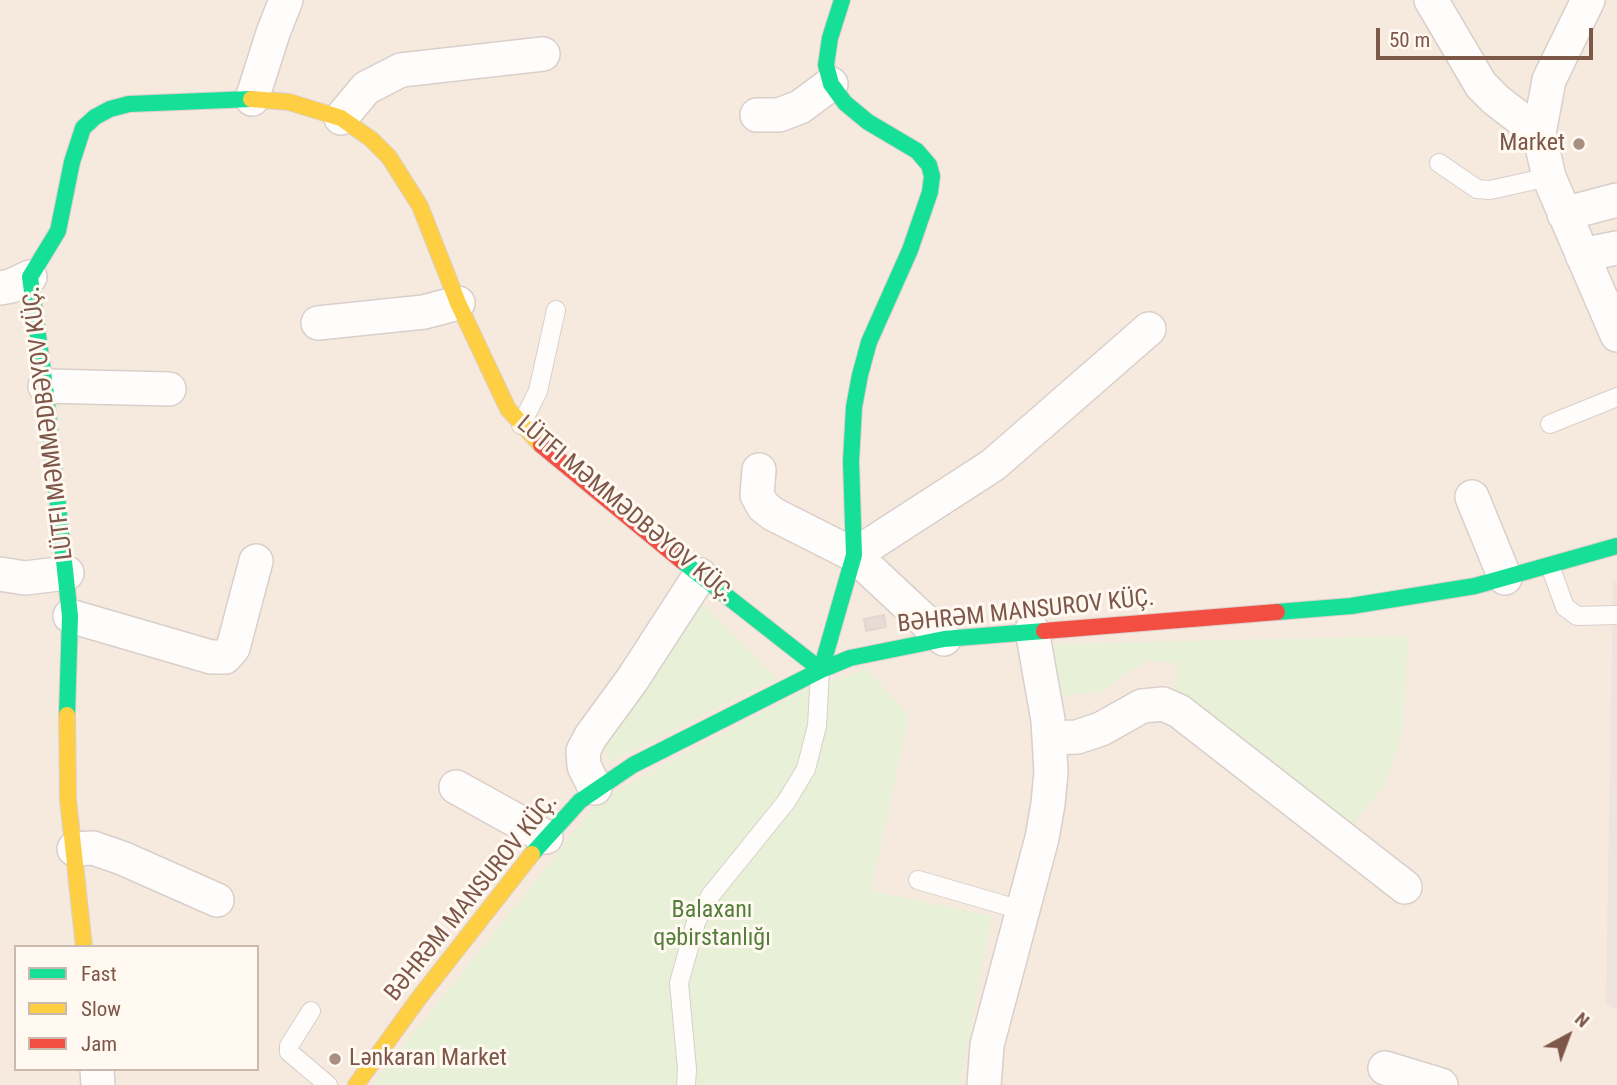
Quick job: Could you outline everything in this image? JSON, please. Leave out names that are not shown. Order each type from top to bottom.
[{"type":"street","points":[[252,99],[286,0]]},
{"type":"street","points":[[821,670],[854,555],[851,461],[854,407],[860,375],[869,342],[910,250],[930,192],[932,176],[929,165],[917,151],[869,122],[845,103],[831,84],[826,65],[830,38],[842,0]]},
{"type":"street","points":[[1431,0],[1481,85],[1539,133]]},
{"type":"street","points":[[1588,0],[1549,80],[1539,133],[1549,177],[1617,335]]},
{"type":"street","points":[[341,118],[366,88],[401,69],[543,54]]},
{"type":"street","points":[[757,115],[779,115],[800,107],[831,84]]},
{"type":"street","name":"LÜTFI MƏMMƏDBƏYOV KÜÇ.","points":[[84,945],[66,761],[70,616],[67,573],[45,386],[15,283],[58,231],[77,142],[83,128],[110,109],[129,104],[252,99],[289,102],[341,118],[370,139],[389,157],[420,206],[458,303],[508,409],[521,425],[700,575],[821,670]]},
{"type":"street","points":[[1564,214],[1617,200]]},
{"type":"street","points":[[1582,254],[1617,248]]},
{"type":"street","points":[[318,323],[425,312],[458,303]]},
{"type":"street","points":[[854,555],[993,465],[1149,329]]},
{"type":"street","points":[[45,386],[169,389]]},
{"type":"street","points":[[759,470],[757,495],[763,506],[773,514],[854,555],[944,639]]},
{"type":"street","points":[[1472,497],[1505,578]]},
{"type":"street","name":"BƏHRƏM MANSUROV KÜÇ.","points":[[356,1085],[419,998],[546,837],[565,815],[595,788],[633,765],[821,670],[850,658],[944,639],[1351,606],[1401,599],[1505,578],[1617,546]]},
{"type":"street","points":[[70,616],[211,657],[225,657],[233,648],[256,561]]},
{"type":"street","points":[[0,574],[25,578],[67,573]]},
{"type":"street","points":[[595,788],[584,766],[583,751],[700,575]]},
{"type":"street","points":[[984,1085],[987,1045],[1044,827],[1051,772],[1041,670],[1032,630]]},
{"type":"street","points":[[1049,738],[1077,737],[1101,729],[1142,706],[1163,704],[1179,712],[1405,887]]},
{"type":"street","points":[[456,787],[546,837]]},
{"type":"street","points":[[74,849],[93,848],[122,858],[217,900]]},
{"type":"street","points":[[1385,1068],[1441,1085]]},
{"type":"lane","points":[[1439,163],[1477,189],[1490,190],[1549,177]]},
{"type":"lane","points":[[521,425],[538,391],[556,310]]},
{"type":"lane","points":[[1550,424],[1617,397]]},
{"type":"lane","points":[[1550,566],[1565,607],[1577,617],[1617,615]]},
{"type":"lane","points":[[686,1085],[679,983],[696,922],[710,896],[786,803],[806,769],[817,726],[821,670]]},
{"type":"lane","points":[[918,880],[1021,910]]},
{"type":"lane","points":[[312,1011],[289,1046],[289,1052],[328,1085]]},
{"type":"shaded area","points":[[0,0],[1617,0],[1617,1085],[0,1085]]},
{"type":"shaded area","points":[[1613,581],[1617,581],[1617,1010],[1606,1004]]},
{"type":"green space","points":[[701,602],[776,678],[611,761],[600,744]]},
{"type":"green space","points":[[1408,636],[1403,731],[1385,784],[1350,829],[1175,692],[1178,663],[1146,661],[1101,692],[1060,696],[1053,644]]},
{"type":"green space","name":"Balaxanı qəbirstanlığı","points":[[868,669],[909,717],[871,891],[992,916],[960,1085],[372,1085],[600,800],[811,686]]},
{"type":"building","points":[[884,615],[886,627],[866,631],[864,619]]},
{"type":"traffic: fast","points":[[682,561],[821,670],[854,555],[851,461],[854,407],[860,375],[869,342],[910,250],[930,192],[932,176],[929,165],[917,151],[868,122],[845,103],[831,84],[826,65],[830,38],[842,0]]},
{"type":"traffic: fast","points":[[67,715],[70,616],[45,386],[30,277],[58,231],[72,162],[83,128],[95,117],[110,109],[129,104],[251,99]]},
{"type":"traffic: fast","points":[[1277,612],[1351,606],[1475,586],[1617,546]]},
{"type":"traffic: fast","points":[[532,854],[580,801],[633,765],[821,670],[850,658],[944,639],[1044,631]]},
{"type":"traffic: slow","points":[[251,99],[289,102],[341,118],[371,139],[389,157],[420,206],[458,303],[508,409],[541,445]]},
{"type":"traffic: slow","points":[[67,715],[68,799],[84,945]]},
{"type":"traffic: slow","points":[[356,1085],[419,998],[532,854]]},
{"type":"traffic: jam","points":[[541,445],[682,561]]},
{"type":"traffic: jam","points":[[1044,631],[1277,612]]},
{"type":"place","name":"Market","points":[[1579,144]]},
{"type":"place","name":"Lənkaran Market","points":[[335,1059]]}]
